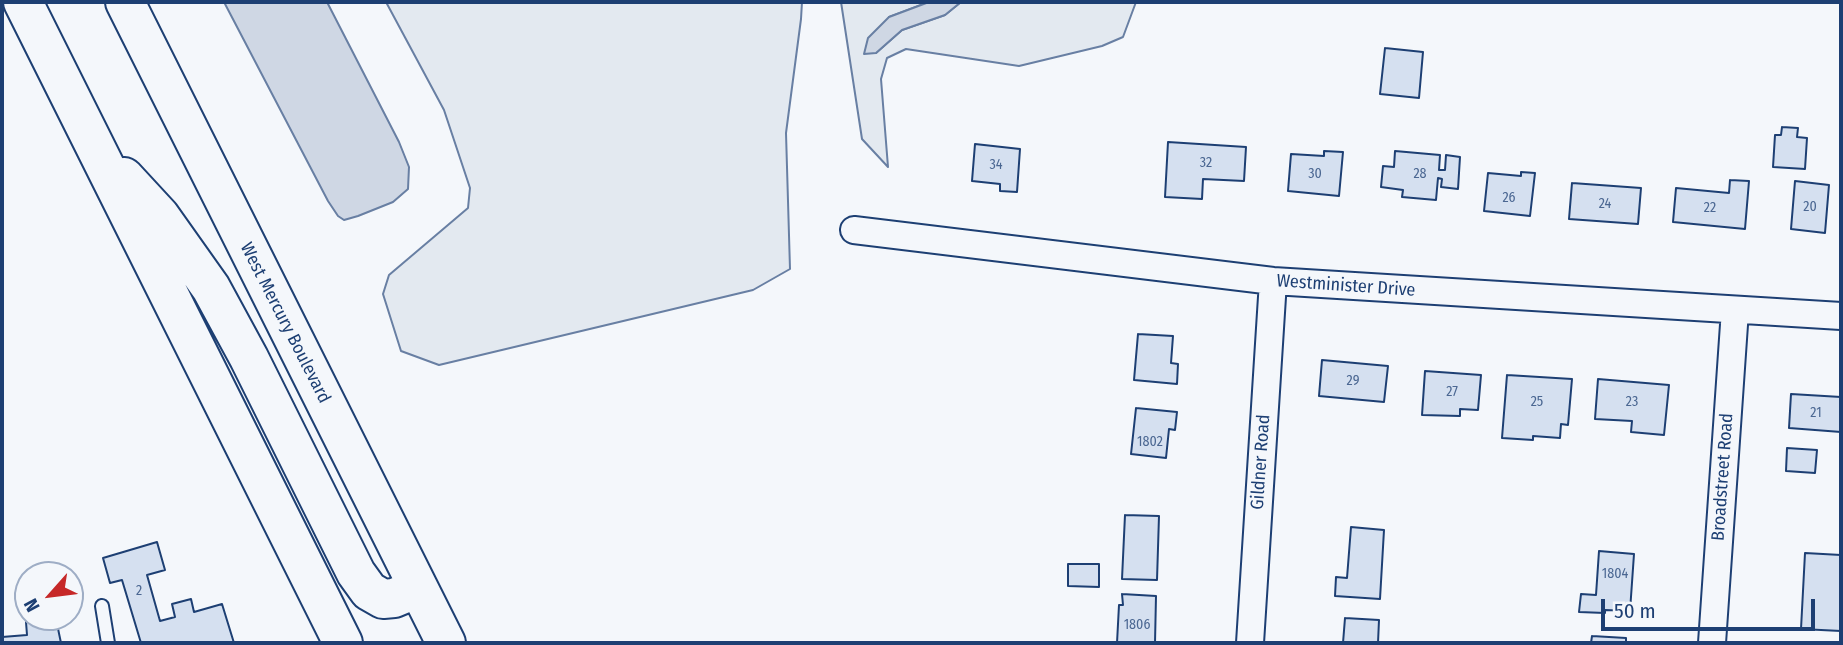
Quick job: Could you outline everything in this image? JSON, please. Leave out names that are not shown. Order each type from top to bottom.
[{"type":"main road","points":[[23,2],[343,643]]},
{"type":"main road","name":"West Mercury Boulevard","points":[[125,2],[446,643]]},
{"type":"main road","points":[[94,145],[160,216],[211,288],[249,358],[356,573],[369,591],[383,599],[394,598],[418,588]]},
{"type":"street","name":"Westminister Drive","points":[[854,230],[1273,281],[1841,316]]},
{"type":"street","name":"Gildner Road","points":[[1250,643],[1273,281]]},
{"type":"street","name":"Broadstreet Road","points":[[1712,643],[1735,310]]},
{"type":"lane","points":[[102,606],[108,643]]},
{"type":"shaded area","points":[[224,2],[327,2],[399,142],[409,167],[408,189],[393,202],[358,216],[344,220],[338,216]]},
{"type":"shaded area","points":[[386,2],[802,2],[786,133],[790,269],[753,290],[439,365],[401,351],[383,294],[389,275],[468,208],[470,188],[444,110]]},
{"type":"shaded area","points":[[841,2],[929,2],[889,17],[876,53],[902,30],[945,15],[961,2],[1136,2],[1123,37],[1102,46],[1019,66],[906,49],[887,58],[881,79],[888,167],[862,139]]},
{"type":"shaded area","points":[[929,2],[961,2],[945,15],[902,30],[876,53],[864,54],[868,38],[889,17]]},
{"type":"building","points":[[1385,48],[1423,52],[1419,98],[1380,94]]},
{"type":"building","points":[[1782,127],[1798,128],[1797,137],[1807,138],[1805,169],[1773,167],[1775,135],[1781,135]]},
{"type":"building","points":[[1168,142],[1246,147],[1244,181],[1203,179],[1202,199],[1165,197]]},
{"type":"building","points":[[975,144],[1020,149],[1017,192],[1000,191],[1000,184],[972,181]]},
{"type":"building","points":[[1324,151],[1343,152],[1339,196],[1288,191],[1291,154],[1324,156]]},
{"type":"building","points":[[1395,151],[1440,155],[1439,170],[1445,170],[1446,155],[1460,157],[1458,189],[1441,187],[1442,179],[1438,178],[1436,200],[1402,197],[1403,190],[1381,187],[1383,166],[1394,167]]},
{"type":"building","points":[[1521,172],[1535,173],[1530,216],[1484,211],[1488,173],[1521,176]]},
{"type":"building","points":[[1730,180],[1749,181],[1745,229],[1673,222],[1676,188],[1729,193]]},
{"type":"building","points":[[1795,181],[1829,185],[1825,233],[1791,229]]},
{"type":"building","points":[[1572,183],[1641,188],[1638,224],[1569,219]]},
{"type":"building","points":[[1138,334],[1173,336],[1171,363],[1178,364],[1177,384],[1134,380]]},
{"type":"building","points":[[1322,360],[1388,366],[1384,402],[1319,396]]},
{"type":"building","points":[[1425,371],[1481,375],[1478,410],[1460,409],[1460,416],[1422,415]]},
{"type":"building","points":[[1507,375],[1572,379],[1568,425],[1561,424],[1560,438],[1502,438]]},
{"type":"building","points":[[1598,379],[1669,385],[1664,435],[1631,432],[1632,421],[1595,419]]},
{"type":"building","points":[[1791,394],[1841,397],[1841,432],[1789,428]]},
{"type":"building","points":[[1136,408],[1177,412],[1175,430],[1169,429],[1166,458],[1131,454]]},
{"type":"building","points":[[1787,448],[1817,450],[1815,473],[1786,471]]},
{"type":"building","points":[[1125,515],[1159,516],[1157,580],[1122,579]]},
{"type":"building","points":[[1351,527],[1384,530],[1380,599],[1335,596],[1336,577],[1347,578]]},
{"type":"building","points":[[157,542],[165,570],[147,575],[160,621],[175,617],[172,604],[191,599],[194,612],[222,604],[234,643],[141,643],[122,580],[110,583],[103,558]]},
{"type":"building","points":[[1599,551],[1634,554],[1630,611],[1579,612],[1581,594],[1596,595]]},
{"type":"building","points":[[1805,553],[1841,555],[1841,631],[1801,629]]},
{"type":"building","points":[[1068,564],[1099,564],[1099,587],[1068,586]]},
{"type":"building","points":[[1122,594],[1156,596],[1155,643],[1117,643],[1119,605],[1123,605]]},
{"type":"building","points":[[1345,618],[1379,620],[1378,643],[1343,643]]},
{"type":"building","points":[[27,631],[58,631],[61,643],[2,643],[2,637],[27,635]]},
{"type":"building","points":[[1592,636],[1626,638],[1626,643],[1591,643]]}]
